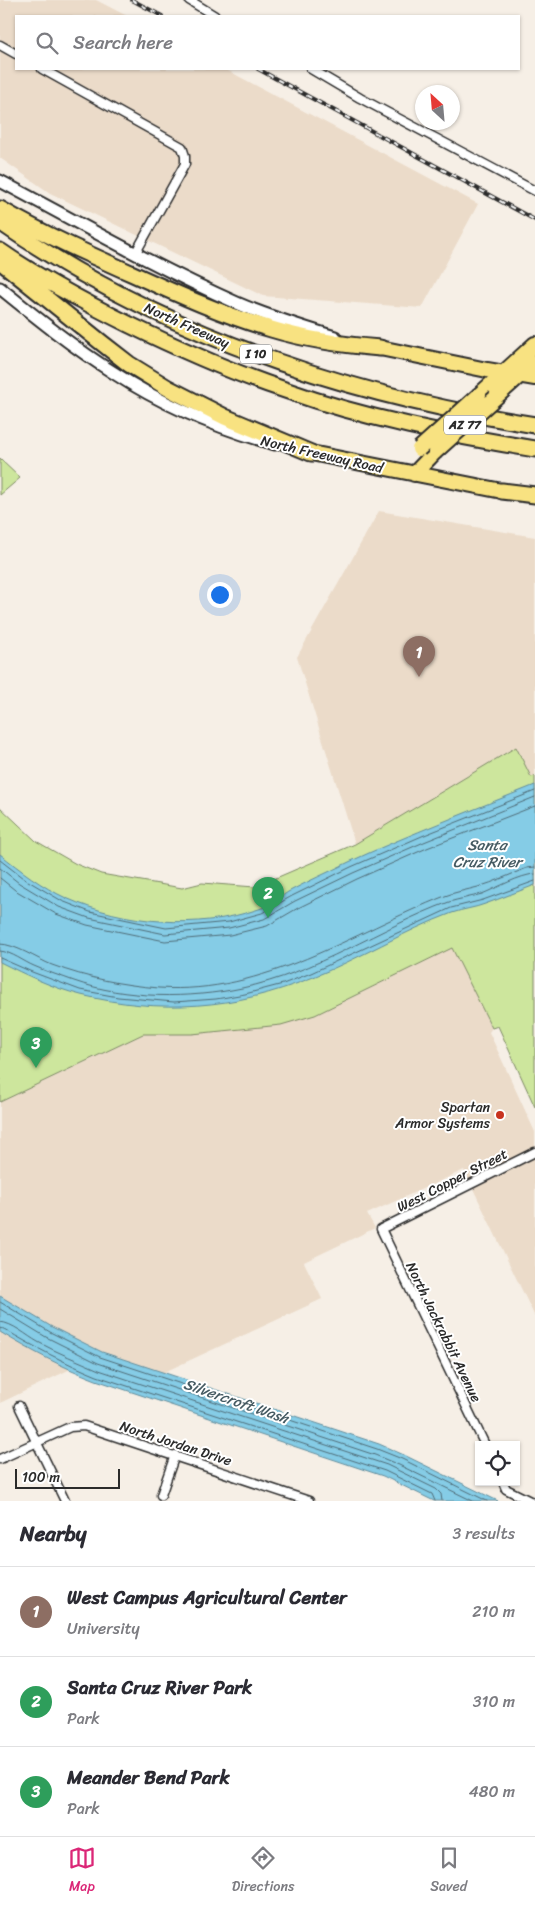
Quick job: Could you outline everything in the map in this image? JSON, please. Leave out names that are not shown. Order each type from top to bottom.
[{"type":"highway","points":[[0,209],[68,245],[214,309],[273,330],[307,338],[380,348],[535,378]]},
{"type":"highway","name":"North Freeway","points":[[0,222],[64,263],[104,285],[177,322],[232,346],[371,392],[466,414],[535,425]]},
{"type":"highway","name":"North Freeway","points":[[0,250],[94,307],[176,347],[250,378],[286,391],[370,416],[473,439],[535,449]]},
{"type":"highway","points":[[0,261],[102,343],[130,364],[168,388],[225,417],[311,454]]},
{"type":"highway","name":"AZ 77","points":[[414,474],[419,449],[535,344]]},
{"type":"highway","name":"AZ 77","points":[[414,474],[435,452],[535,362]]},
{"type":"highway","name":"North Freeway Road","points":[[311,454],[502,491]]},
{"type":"highway","points":[[502,491],[535,496]]},
{"type":"main road","points":[[0,181],[135,254],[238,304],[340,339],[380,348]]},
{"type":"main road","name":"North Freeway Road","points":[[0,288],[89,357],[145,391],[205,420],[266,442],[311,454]]},
{"type":"street","points":[[189,0],[214,15]]},
{"type":"street","points":[[0,45],[15,53]]},
{"type":"street","points":[[44,70],[182,147],[185,164],[135,254]]},
{"type":"street","points":[[313,70],[360,98],[535,191]]},
{"type":"street","name":"West Copper Street","points":[[381,1229],[535,1152]]},
{"type":"street","name":"North Jackrabbit Avenue","points":[[381,1229],[483,1441]]},
{"type":"street","points":[[19,1406],[66,1501]]},
{"type":"street","name":"North Jordan Drive","points":[[0,1459],[70,1427],[84,1426],[309,1501]]},
{"type":"street","points":[[161,1495],[175,1455]]},
{"type":"street","points":[[505,1486],[506,1489],[530,1501]]},
{"type":"shaded area","points":[[0,0],[96,0],[125,15],[15,15],[15,70],[227,70],[478,204],[422,308],[263,296],[50,193],[0,158]]},
{"type":"shaded area","points":[[379,511],[535,537],[535,776],[531,777],[516,747],[355,844],[297,657]]},
{"type":"shaded area","points":[[452,947],[492,1028],[489,1032],[535,1132],[535,1317],[464,1170],[367,1214],[375,1228],[304,1262],[322,1299],[132,1387],[77,1366],[0,1403],[0,1102],[143,1034],[192,1034],[315,1015]]},
{"type":"green space","points":[[0,459],[20,478],[0,495]]},
{"type":"green space","points":[[516,747],[531,777],[535,776],[535,1107],[498,1026],[492,1028],[452,948],[315,1015],[281,1025],[192,1034],[143,1034],[0,1102],[0,807],[36,841],[76,864],[101,874],[182,888],[202,883],[255,887],[355,844]]},
{"type":"water","name":"Santa Cruz River","points":[[535,785],[535,885],[434,920],[347,962],[283,988],[226,1002],[168,1006],[139,1005],[110,1001],[60,989],[0,962],[0,854],[48,889],[89,907],[112,914],[161,921],[211,920],[263,908],[288,892],[349,862]]},
{"type":"water","name":"Silvercroft Wash","points":[[0,1296],[52,1327],[102,1352],[379,1444],[498,1501],[434,1501],[383,1476],[83,1375],[23,1346],[0,1332]]},
{"type":"railway","points":[[132,0],[160,15]]},
{"type":"railway","points":[[260,70],[535,220]]},
{"type":"place","name":"West Campus Agricultural Center","points":[[419,677]]},
{"type":"place","name":"Santa Cruz River Park","points":[[268,918]]},
{"type":"place","name":"Meander Bend Park","points":[[36,1068]]},
{"type":"place","name":"Spartan Armor Systems","points":[[500,1115]]}]
